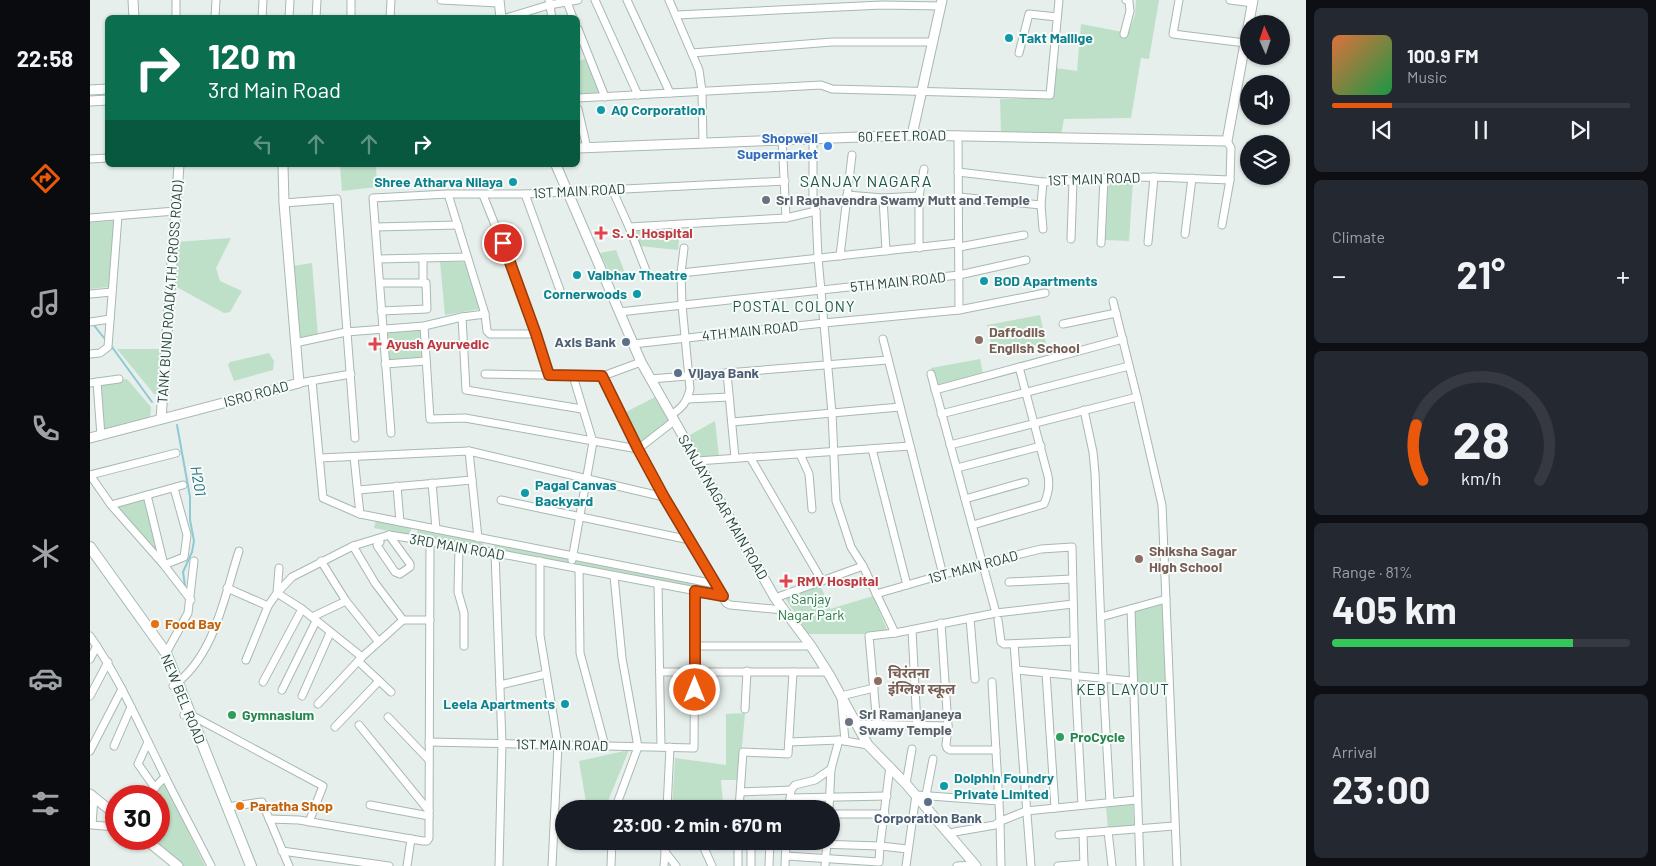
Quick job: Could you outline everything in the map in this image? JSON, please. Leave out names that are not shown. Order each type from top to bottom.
[{"type":"main road","name":"NEW BEL ROAD","points":[[90,547],[166,653],[186,714],[246,866]]},
{"type":"main road","name":"NEW BEL ROAD","points":[[90,557],[161,655],[175,684]]},
{"type":"main road","name":"NEW BEL ROAD","points":[[186,714],[251,866]]},
{"type":"street","points":[[133,0],[134,15]]},
{"type":"street","points":[[176,0],[176,15]]},
{"type":"street","points":[[215,15],[216,0]]},
{"type":"street","points":[[262,15],[263,0]]},
{"type":"street","points":[[289,15],[290,0]]},
{"type":"street","points":[[316,15],[318,0]]},
{"type":"street","points":[[350,15],[351,0]]},
{"type":"street","points":[[390,15],[391,0]]},
{"type":"street","points":[[441,0],[499,1],[501,15]]},
{"type":"street","points":[[515,15],[549,3],[578,0]]},
{"type":"street","points":[[596,0],[638,95]]},
{"type":"street","points":[[628,0],[670,93]]},
{"type":"street","points":[[669,0],[699,70],[702,91],[704,142]]},
{"type":"street","points":[[580,98],[821,84],[832,89],[1050,95],[1059,0]]},
{"type":"street","points":[[1124,34],[1130,11],[1129,2],[1126,0]]},
{"type":"street","points":[[1178,0],[1173,34],[1240,42]]},
{"type":"street","points":[[1230,0],[1253,1],[1250,15]]},
{"type":"street","points":[[567,2],[572,15]]},
{"type":"street","points":[[677,15],[882,4],[941,3],[912,135]]},
{"type":"street","points":[[1019,53],[1028,14],[1056,17]]},
{"type":"street","points":[[580,34],[605,96]]},
{"type":"street","points":[[692,53],[832,42],[933,42]]},
{"type":"street","points":[[1222,225],[1230,180],[1231,148],[1227,142],[1241,65]]},
{"type":"street","points":[[90,90],[105,89]]},
{"type":"street","points":[[90,101],[105,100]]},
{"type":"street","points":[[580,128],[582,148]]},
{"type":"street","name":"60 FEET ROAD","points":[[582,148],[912,135],[1227,142]]},
{"type":"street","points":[[958,135],[959,310]]},
{"type":"street","points":[[813,138],[812,204],[816,211],[818,258],[832,413],[836,501],[851,547],[863,566],[895,633]]},
{"type":"street","points":[[782,139],[786,218]]},
{"type":"street","points":[[840,256],[852,155]]},
{"type":"street","points":[[90,159],[105,158]]},
{"type":"street","name":"TANK BUND ROAD(4TH CROSS ROAD)","points":[[161,420],[179,167]]},
{"type":"street","points":[[283,167],[284,203],[299,383]]},
{"type":"street","name":"SANJAYNAGAR MAIN ROAD","points":[[557,167],[641,362],[775,598],[811,646],[868,745],[890,766],[976,865]]},
{"type":"street","points":[[918,248],[918,196],[924,169]]},
{"type":"street","name":"1ST MAIN ROAD","points":[[958,172],[1043,182],[1154,177],[1230,180]]},
{"type":"street","points":[[1148,242],[1154,177]]},
{"type":"street","points":[[1101,243],[1104,178]]},
{"type":"street","points":[[1185,234],[1192,178]]},
{"type":"street","name":"1ST MAIN ROAD","points":[[376,227],[373,198],[448,194],[525,194],[784,181]]},
{"type":"street","points":[[1071,239],[1073,181]]},
{"type":"street","points":[[1043,182],[1041,205],[1043,229]]},
{"type":"street","points":[[612,189],[647,273]]},
{"type":"street","points":[[448,194],[485,314],[487,331],[490,334],[536,334]]},
{"type":"street","points":[[483,194],[516,275],[549,375]]},
{"type":"street","points":[[525,194],[561,293]]},
{"type":"street","points":[[847,194],[883,198],[918,196]]},
{"type":"street","points":[[959,197],[1041,205]]},
{"type":"street","points":[[883,198],[886,251]]},
{"type":"street","points":[[284,203],[337,199],[355,438]]},
{"type":"street","points":[[90,218],[176,211]]},
{"type":"street","points":[[629,227],[786,218],[816,211]]},
{"type":"street","points":[[90,354],[100,353],[108,347],[118,216]]},
{"type":"street","points":[[390,433],[376,227],[458,225]]},
{"type":"street","points":[[681,273],[958,245],[1024,235]]},
{"type":"street","points":[[638,449],[672,418],[688,399],[690,389],[681,273],[684,248]]},
{"type":"street","points":[[378,259],[467,257]]},
{"type":"street","points":[[423,258],[423,283]]},
{"type":"street","name":"5TH MAIN ROAD","points":[[619,312],[959,275],[1026,260]]},
{"type":"street","points":[[380,283],[426,283],[427,310],[381,311]]},
{"type":"street","points":[[90,294],[112,292]]},
{"type":"street","name":"4TH MAIN ROAD","points":[[633,344],[959,310],[1045,293]]},
{"type":"street","points":[[1113,301],[1162,505],[1177,866]]},
{"type":"street","points":[[1063,324],[1116,313]]},
{"type":"street","points":[[295,343],[346,332],[424,326],[485,314]]},
{"type":"street","points":[[462,317],[466,390],[582,409]]},
{"type":"street","points":[[92,322],[110,319]]},
{"type":"street","points":[[424,326],[430,419],[465,418],[638,449]]},
{"type":"street","points":[[935,390],[1123,338]]},
{"type":"street","points":[[883,339],[943,575]]},
{"type":"street","points":[[650,379],[888,360]]},
{"type":"street","points":[[385,364],[426,361]]},
{"type":"street","points":[[485,374],[602,376],[641,362]]},
{"type":"street","points":[[942,414],[1129,366]]},
{"type":"street","points":[[972,525],[1044,504],[1047,495],[1048,476],[1019,367]]},
{"type":"street","points":[[726,373],[735,458]]},
{"type":"street","name":"ISRO ROAD","points":[[90,438],[299,383],[350,374]]},
{"type":"street","points":[[931,374],[997,616],[1002,643],[1074,642]]},
{"type":"street","points":[[571,567],[593,442],[573,376]]},
{"type":"street","points":[[602,376],[664,497],[726,603],[730,605],[784,610]]},
{"type":"street","points":[[101,436],[94,382],[119,379]]},
{"type":"street","points":[[312,380],[323,498],[360,514],[715,584]]},
{"type":"street","points":[[688,399],[729,397]]},
{"type":"street","points":[[950,445],[1137,397]]},
{"type":"street","points":[[732,422],[900,407]]},
{"type":"street","points":[[1084,410],[1095,473],[1110,802]]},
{"type":"street","points":[[697,461],[910,446]]},
{"type":"street","points":[[957,468],[1041,446]]},
{"type":"street","points":[[872,449],[907,585]]},
{"type":"street","points":[[320,458],[470,451],[664,497]]},
{"type":"street","points":[[470,451],[478,538]]},
{"type":"street","points":[[176,453],[90,475],[111,505],[164,565],[190,600]]},
{"type":"street","points":[[800,454],[809,474],[812,509]]},
{"type":"street","points":[[354,457],[360,514]]},
{"type":"street","points":[[750,457],[822,581]]},
{"type":"street","points":[[358,490],[472,480]]},
{"type":"street","points":[[965,499],[1025,482]]},
{"type":"street","points":[[432,483],[436,529]]},
{"type":"street","points":[[111,505],[183,486]]},
{"type":"street","points":[[397,486],[400,522]]},
{"type":"street","points":[[164,565],[184,558],[186,535],[174,488]]},
{"type":"street","points":[[147,495],[164,565]]},
{"type":"street","points":[[502,500],[690,540]]},
{"type":"street","points":[[411,539],[415,524]]},
{"type":"street","points":[[379,540],[378,547],[395,572],[400,574],[410,567],[410,564],[391,538]]},
{"type":"street","name":"3RD MAIN ROAD","points":[[246,660],[268,606],[292,577],[353,546],[391,538],[459,546],[723,596]]},
{"type":"street","points":[[269,819],[309,822],[427,841],[429,838],[430,542]]},
{"type":"street","points":[[353,546],[375,583],[403,620]]},
{"type":"street","points":[[459,546],[458,592],[464,613],[464,646]]},
{"type":"street","name":"1ST MAIN ROAD","points":[[876,594],[983,563],[1041,549],[1072,547],[1072,579]]},
{"type":"street","points":[[175,684],[192,668],[213,635],[239,551]]},
{"type":"street","points":[[495,553],[502,743],[499,866]]},
{"type":"street","points":[[166,653],[188,613],[194,561]]},
{"type":"street","points":[[321,561],[346,601],[378,641]]},
{"type":"street","points":[[540,561],[540,635],[558,745],[552,866]]},
{"type":"street","points":[[775,598],[863,566]]},
{"type":"street","points":[[279,568],[277,593],[314,619],[360,659],[391,692]]},
{"type":"street","points":[[579,569],[580,653],[605,746]]},
{"type":"street","points":[[614,576],[622,658],[638,746],[618,800]]},
{"type":"street","points":[[1009,582],[1072,579],[1082,805]]},
{"type":"street","points":[[658,584],[662,747]]},
{"type":"street","points":[[227,588],[268,606]]},
{"type":"street","points":[[695,591],[695,671]]},
{"type":"street","points":[[1101,616],[1166,599]]},
{"type":"street","points":[[282,690],[314,619],[346,601]]},
{"type":"street","points":[[877,725],[868,636],[912,630],[970,618],[997,616],[1073,604]]},
{"type":"street","points":[[263,682],[302,609]]},
{"type":"street","points":[[1131,609],[1136,800],[1140,866]]},
{"type":"street","points":[[970,618],[975,679]]},
{"type":"street","points":[[318,704],[378,641],[403,620],[430,620]]},
{"type":"street","points":[[941,624],[948,726],[947,748],[950,750],[996,750]]},
{"type":"street","points":[[912,630],[917,726]]},
{"type":"street","points":[[302,696],[330,633]]},
{"type":"street","points":[[90,636],[108,662],[211,866]]},
{"type":"street","points":[[1014,644],[1026,811],[1032,866]]},
{"type":"street","points":[[90,659],[97,646]]},
{"type":"street","points":[[695,646],[811,646]]},
{"type":"street","points":[[90,696],[108,662]]},
{"type":"street","points":[[1016,670],[1132,681]]},
{"type":"street","name":"1ST MAIN ROAD","points":[[429,742],[694,748],[695,671]]},
{"type":"street","points":[[660,672],[827,672]]},
{"type":"street","points":[[745,709],[747,672]]},
{"type":"street","points":[[740,800],[743,752],[788,754],[793,672]]},
{"type":"street","points":[[1046,673],[1055,808]]},
{"type":"street","points":[[500,685],[546,674]]},
{"type":"street","points":[[335,727],[379,681]]},
{"type":"street","points":[[992,682],[1002,866]]},
{"type":"street","points":[[830,798],[831,769],[842,740],[841,696],[874,688]]},
{"type":"street","points":[[90,751],[122,689]]},
{"type":"street","points":[[114,746],[131,708]]},
{"type":"street","points":[[186,714],[323,786],[309,822]]},
{"type":"street","points":[[388,717],[429,760]]},
{"type":"street","points":[[857,724],[948,726]]},
{"type":"street","points":[[359,725],[429,814]]},
{"type":"street","points":[[789,742],[842,740],[868,745]]},
{"type":"street","points":[[148,742],[138,764],[153,785]]},
{"type":"street","points":[[667,800],[670,747]]},
{"type":"street","points":[[906,784],[912,749]]},
{"type":"street","points":[[926,796],[933,759]]},
{"type":"street","points":[[786,856],[825,862],[861,864],[879,862],[890,766]]},
{"type":"street","points":[[790,800],[795,785],[815,780],[831,769]]},
{"type":"street","points":[[158,785],[165,778]]},
{"type":"street","points":[[741,792],[830,798],[887,796]]},
{"type":"street","points":[[92,795],[105,806]]},
{"type":"street","points":[[92,795],[92,825],[105,827]]},
{"type":"street","points":[[906,866],[916,795],[999,801]]},
{"type":"street","points":[[949,832],[999,823],[1026,811],[1136,800]]},
{"type":"street","points":[[226,807],[262,802],[290,866]]},
{"type":"street","points":[[370,805],[429,814]]},
{"type":"street","points":[[840,814],[885,814]]},
{"type":"street","points":[[1059,834],[1174,826]]},
{"type":"street","points":[[1108,831],[1112,866]]},
{"type":"street","points":[[1058,866],[1084,865],[1083,833]]},
{"type":"street","points":[[407,866],[411,839]]},
{"type":"street","points":[[840,844],[908,849]]},
{"type":"street","points":[[158,850],[178,866]]},
{"type":"street","points":[[611,866],[612,850]]},
{"type":"street","points":[[705,850],[712,866]]},
{"type":"street","points":[[738,850],[738,866]]},
{"type":"street","points":[[751,866],[752,850]]},
{"type":"street","points":[[769,866],[770,850]]},
{"type":"street","points":[[785,866],[786,850]]},
{"type":"street","points":[[282,851],[389,866]]},
{"type":"street","points":[[664,866],[665,851]]},
{"type":"street","points":[[665,851],[676,866]]},
{"type":"street","points":[[957,866],[976,865]]},
{"type":"green space","points":[[1136,0],[1159,0],[1149,59],[1141,58],[1131,118],[1064,119],[1061,135],[1001,134],[1000,99],[1052,98],[1056,68],[1077,71],[1081,24],[1128,33],[1135,15]]},
{"type":"green space","points":[[588,58],[602,95],[580,96],[580,60]]},
{"type":"green space","points":[[340,167],[376,167],[377,187],[342,191]]},
{"type":"green space","points":[[1133,180],[1129,241],[1105,240],[1107,181]]},
{"type":"green space","points":[[114,221],[109,287],[90,289],[90,222]]},
{"type":"green space","points":[[680,227],[678,250],[639,246],[633,231]]},
{"type":"green space","points":[[231,238],[216,268],[220,281],[242,291],[230,312],[224,313],[173,285],[176,242]]},
{"type":"green space","points":[[616,250],[627,278],[613,280],[600,253]]},
{"type":"green space","points":[[440,262],[467,262],[480,309],[445,315]]},
{"type":"green space","points":[[312,263],[318,336],[298,340],[292,266]]},
{"type":"green space","points":[[1040,315],[1046,344],[993,354],[987,325]]},
{"type":"green space","points":[[423,328],[425,360],[386,362],[384,330]]},
{"type":"green space","points":[[117,349],[162,349],[159,395],[154,394]]},
{"type":"green space","points":[[269,353],[274,361],[273,370],[234,381],[228,365],[230,362]]},
{"type":"green space","points":[[980,359],[983,374],[936,388],[931,368]]},
{"type":"green space","points":[[127,379],[151,407],[150,419],[104,430],[100,382]]},
{"type":"green space","points":[[657,396],[670,422],[638,445],[624,413]]},
{"type":"green space","points":[[715,421],[719,457],[700,459],[688,436]]},
{"type":"green space","points":[[144,499],[158,552],[116,506]]},
{"type":"green space","points":[[376,520],[412,527],[409,535],[374,528]]},
{"type":"green space","points":[[418,527],[481,540],[486,549],[417,537]]},
{"type":"green space","points":[[494,543],[713,586],[721,595],[496,551]]},
{"type":"green space","name":"Sanjay Nagar Park","points":[[820,584],[830,609],[873,596],[888,632],[808,634],[784,596]]},
{"type":"green space","points":[[1162,602],[1166,686],[1135,686],[1133,611]]},
{"type":"green space","points":[[745,713],[739,780],[721,780],[723,800],[673,800],[675,758],[726,765],[726,714]]},
{"type":"green space","points":[[629,750],[608,800],[586,800],[579,761]]},
{"type":"green space","points":[[170,793],[205,866],[181,866],[164,850],[170,850]]},
{"type":"green space","points":[[1133,805],[1134,826],[1108,828],[1106,806]]},
{"type":"waterway","name":"H201","points":[[93,324],[104,338]]},
{"type":"waterway","name":"H201","points":[[112,347],[152,402]]},
{"type":"waterway","name":"H201","points":[[177,425],[190,497],[190,520],[194,541],[192,552],[183,572],[185,586]]},
{"type":"place","name":"Takt Mallige","points":[[1009,38]]},
{"type":"place","name":"AQ Corporation","points":[[601,110]]},
{"type":"place","name":"Shopwell Supermarket","points":[[828,146]]},
{"type":"place","name":"Shree Atharva Nilaya","points":[[513,182]]},
{"type":"place","name":"Sri Raghavendra Swamy Mutt and Temple","points":[[766,200]]},
{"type":"place","name":"S. J. Hospital","points":[[601,233]]},
{"type":"place","name":"Vaibhav Theatre","points":[[577,275]]},
{"type":"place","name":"BOD Apartments","points":[[984,281]]},
{"type":"place","name":"Cornerwoods","points":[[637,294]]},
{"type":"place","name":"Daffodils English School","points":[[979,340]]},
{"type":"place","name":"Axis Bank","points":[[626,342]]},
{"type":"place","name":"Ayush Ayurvedic","points":[[375,344]]},
{"type":"place","name":"Vijaya Bank","points":[[678,373]]},
{"type":"place","name":"Pagal Canvas Backyard","points":[[525,493]]},
{"type":"place","name":"Shiksha Sagar High School","points":[[1139,559]]},
{"type":"place","name":"RMV Hospital","points":[[786,581]]},
{"type":"place","name":"Food Bay","points":[[155,624]]},
{"type":"place","name":"चिरंतना इंग्लिश स्कूल","points":[[878,681]]},
{"type":"place","name":"Leela Apartments","points":[[565,704]]},
{"type":"place","name":"Gymnasium","points":[[232,715]]},
{"type":"place","name":"Sri Ramanjaneya Swamy Temple","points":[[849,722]]},
{"type":"place","name":"ProCycle","points":[[1060,737]]},
{"type":"place","name":"Dolphin Foundry Private Limited","points":[[944,786]]},
{"type":"place","name":"Corporation Bank","points":[[928,802]]},
{"type":"place","name":"Paratha Shop","points":[[240,806]]},
{"type":"district","name":"SANJAY NAGARA","points":[[866,181]]},
{"type":"district","name":"POSTAL COLONY","points":[[794,307]]},
{"type":"district","name":"KEB LAYOUT","points":[[1123,690]]},
{"type":"route","points":[[503,243],[516,275],[549,375],[602,376],[664,497],[723,596],[695,591],[695,690]]}]
